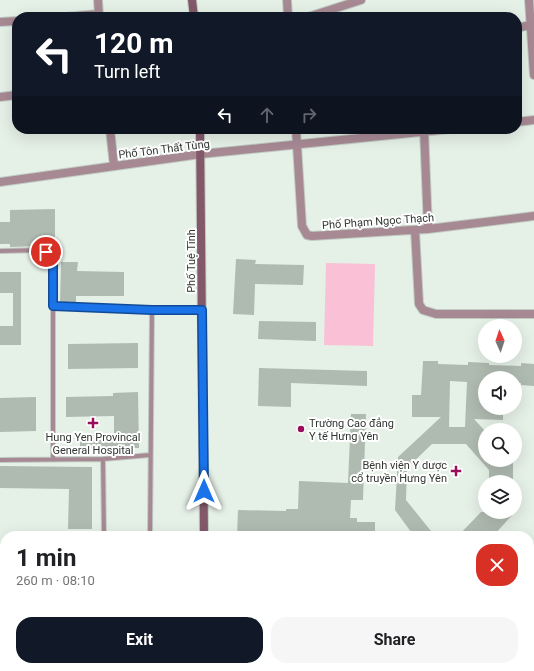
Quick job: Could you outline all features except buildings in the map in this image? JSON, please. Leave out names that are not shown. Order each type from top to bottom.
[{"type":"street","points":[[98,0],[99,12]]},
{"type":"street","points":[[192,0],[193,12]]},
{"type":"street","points":[[287,0],[288,12]]},
{"type":"street","points":[[324,12],[361,0]]},
{"type":"street","points":[[529,0],[534,75]]},
{"type":"street","points":[[0,22],[12,21]]},
{"type":"street","points":[[522,27],[530,25]]},
{"type":"street","points":[[0,97],[12,96]]},
{"type":"street","points":[[522,121],[534,120]]},
{"type":"street","points":[[111,134],[114,166]]},
{"type":"street","name":"Phố Tuệ Tĩnh","points":[[200,134],[204,531]]},
{"type":"street","name":"Phố Phạm Ngọc Thạch","points":[[296,134],[302,226],[307,235],[312,236],[428,229],[534,216]]},
{"type":"street","name":"Phố Tôn Thất Tùng","points":[[0,182],[201,154],[390,134]]},
{"type":"street","points":[[424,134],[428,229]]},
{"type":"street","points":[[415,230],[419,304],[423,310],[436,314],[534,314]]},
{"type":"lane","points":[[0,251],[42,250],[51,257],[53,263],[53,459]]},
{"type":"lane","points":[[53,306],[152,310],[202,310]]},
{"type":"lane","points":[[150,531],[152,310]]},
{"type":"lane","points":[[0,460],[103,459],[150,455]]},
{"type":"lane","points":[[103,459],[104,531]]},
{"type":"shaded area","points":[[326,263],[375,264],[373,346],[324,345]]},
{"type":"place","name":"Hung Yen Provincal General Hospital","points":[[93,423]]},
{"type":"place","name":"Trường Cao đẳng Y tế Hưng Yên","points":[[301,429]]},
{"type":"place","name":"Bệnh viện Y dược cổ truyền Hưng Yên","points":[[456,471]]},
{"type":"route","points":[[46,252],[51,257],[53,263],[53,306],[152,310],[202,310],[204,491]]}]
